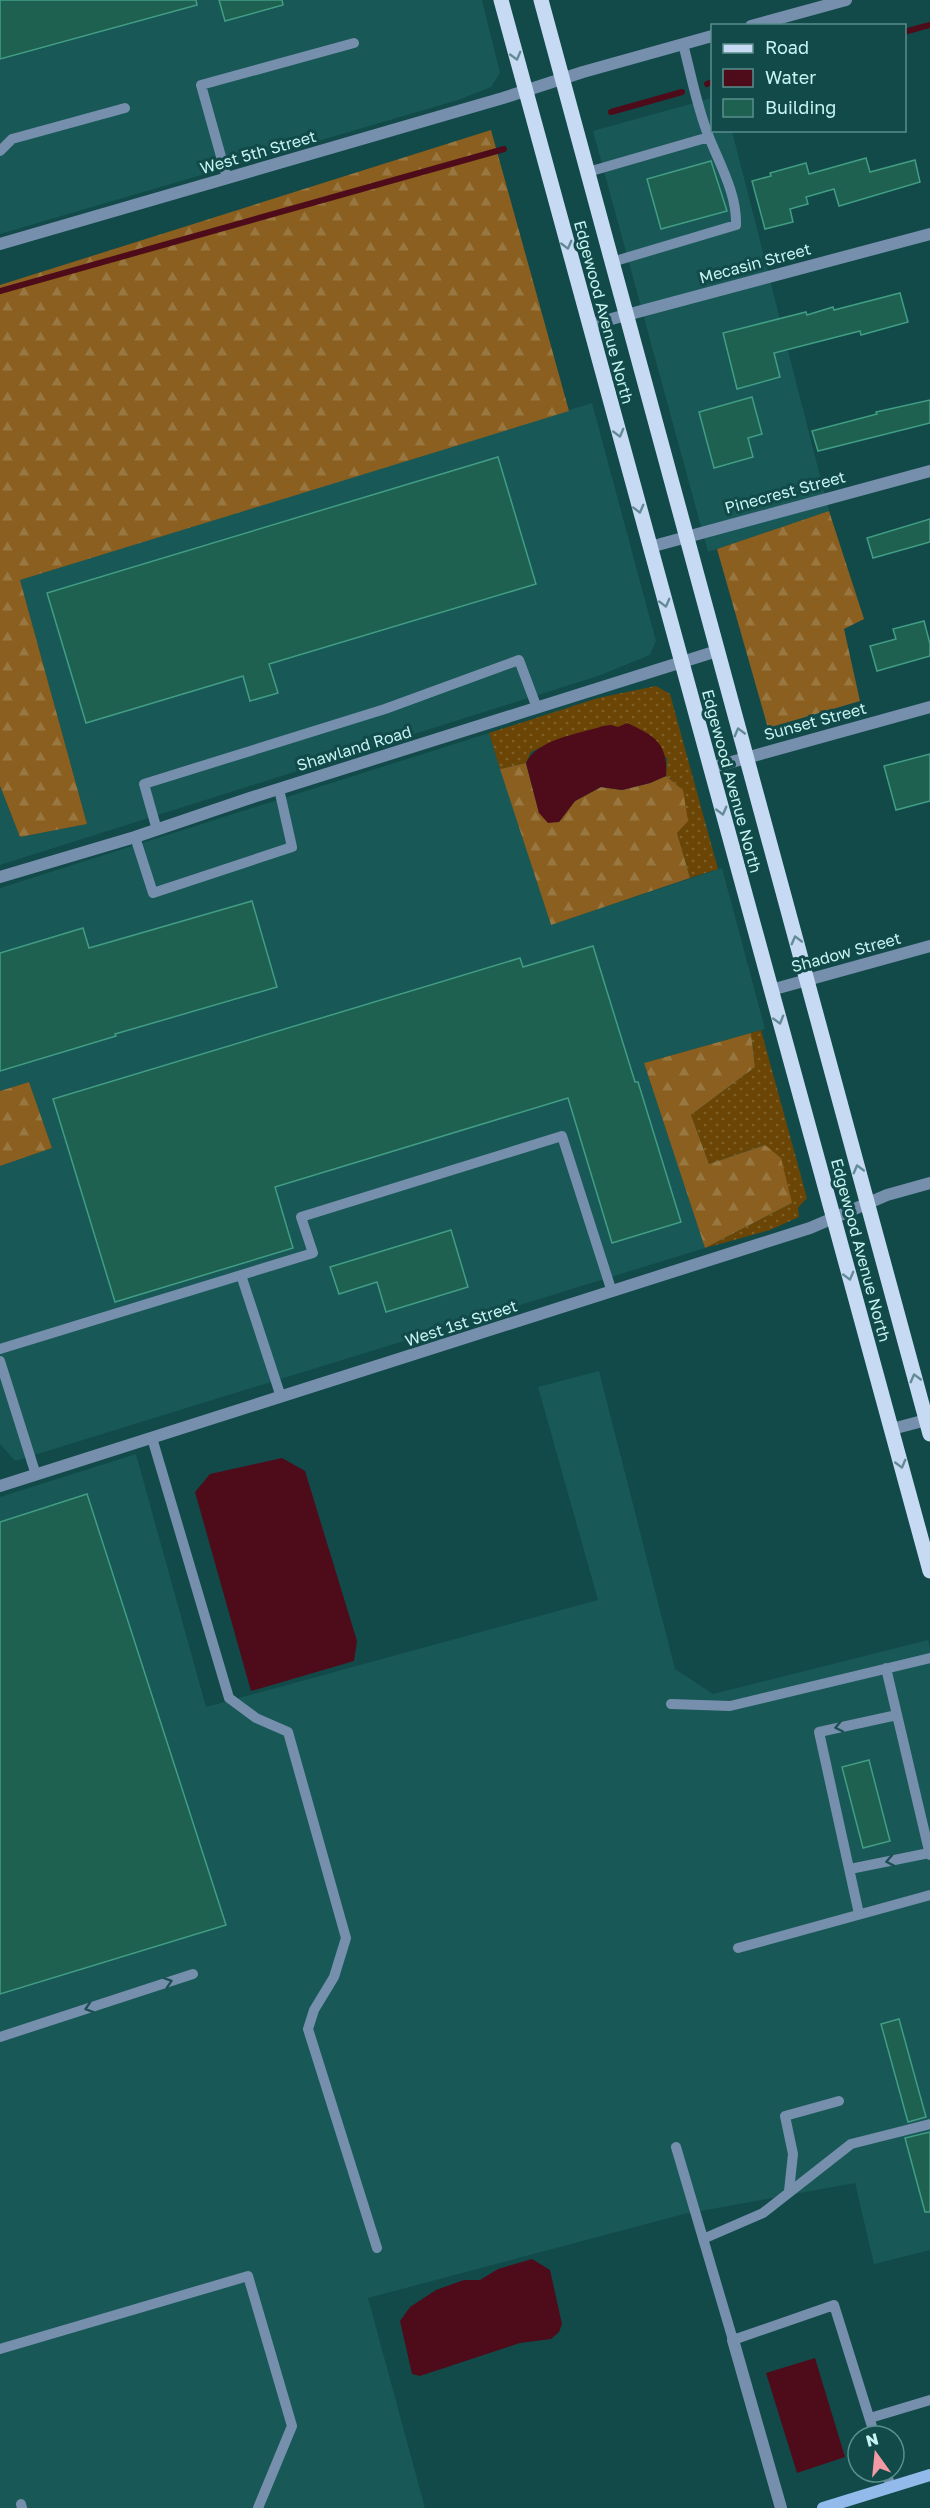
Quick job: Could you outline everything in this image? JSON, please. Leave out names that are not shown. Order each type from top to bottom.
[{"type":"main road","name":"Edgewood Avenue North","points":[[501,0],[930,1571]]},
{"type":"main road","name":"Edgewood Avenue North","points":[[541,0],[929,1425]]},
{"type":"main road","points":[[823,2508],[930,2475]]},
{"type":"street","points":[[758,24],[846,0]]},
{"type":"street","name":"West 5th Street","points":[[0,244],[711,36]]},
{"type":"street","name":"Mecasin Street","points":[[589,325],[930,234]]},
{"type":"street","name":"Pinecrest Street","points":[[650,547],[930,471]]},
{"type":"street","name":"Shawland Road","points":[[0,877],[135,837],[279,789],[717,651]]},
{"type":"street","name":"Sunset Street","points":[[710,768],[930,707]]},
{"type":"street","name":"Shadow Street","points":[[771,990],[930,946]]},
{"type":"street","name":"West 1st Street","points":[[0,1486],[834,1220],[887,1195],[930,1184]]},
{"type":"street","points":[[892,1430],[929,1425]]},
{"type":"street","points":[[734,2340],[781,2508]]},
{"type":"lane","points":[[227,178],[201,85],[354,43]]},
{"type":"lane","points":[[612,262],[736,225],[737,213],[718,156],[709,137],[683,44]]},
{"type":"lane","points":[[0,151],[12,139],[125,108]]},
{"type":"lane","points":[[588,172],[709,137]]},
{"type":"lane","points":[[157,830],[144,784],[385,708],[519,660],[537,708]]},
{"type":"lane","points":[[135,837],[153,893],[292,847],[279,789]]},
{"type":"lane","points":[[0,1349],[313,1253],[301,1217],[562,1136],[612,1292]]},
{"type":"lane","points":[[241,1275],[281,1397]]},
{"type":"lane","points":[[0,1361],[36,1475]]},
{"type":"lane","points":[[152,1438],[229,1698],[256,1718],[288,1732],[345,1938],[334,1977],[314,2010],[308,2029],[377,2248]]},
{"type":"lane","points":[[671,1704],[730,1706],[930,1658]]},
{"type":"lane","points":[[850,1869],[930,1854],[885,1668]]},
{"type":"lane","points":[[860,1914],[819,1731],[897,1715]]},
{"type":"lane","points":[[738,1948],[930,1894]]},
{"type":"lane","points":[[0,2037],[193,1974]]},
{"type":"lane","points":[[789,2191],[793,2154],[785,2116],[839,2101]]},
{"type":"lane","points":[[703,2239],[763,2213],[851,2144],[930,2124]]},
{"type":"lane","points":[[676,2147],[734,2340],[834,2305],[872,2424]]},
{"type":"lane","points":[[0,2349],[248,2276],[292,2426],[258,2508]]},
{"type":"lane","points":[[870,2418],[930,2400]]},
{"type":"shaded area","points":[[0,0],[482,0],[500,73],[491,87],[458,100],[0,234]]},
{"type":"shaded area","points":[[711,98],[711,132],[732,132],[829,511],[708,552],[593,131]]},
{"type":"shaded area","points":[[592,403],[656,641],[650,655],[598,676],[0,865],[0,787],[20,837],[87,824],[20,580]]},
{"type":"shaded area","points":[[656,686],[670,694],[718,869],[690,878],[677,833],[683,790],[666,776],[667,758],[611,725],[552,742],[531,752],[526,763],[500,769],[489,733],[598,698]]},
{"type":"shaded area","points":[[489,733],[551,925],[722,868],[765,1029],[644,1063],[705,1248],[15,1461],[0,1444],[0,1166],[52,1148],[29,1082],[0,1091],[0,888]]},
{"type":"shaded area","points":[[761,1030],[807,1198],[798,1208],[799,1217],[770,1230],[705,1248],[792,1203],[764,1145],[709,1164],[691,1115],[755,1067],[751,1033]]},
{"type":"shaded area","points":[[599,1371],[675,1669],[713,1694],[928,1640],[930,1648],[930,2250],[874,2264],[855,2183],[684,2214],[368,2298],[425,2508],[0,2508],[0,1497],[136,1454],[206,1707],[598,1600],[538,1387]]},
{"type":"green space","points":[[491,130],[569,411],[20,580],[87,824],[20,837],[0,786],[0,285]]},
{"type":"green space","points":[[829,511],[864,619],[844,629],[860,701],[768,728],[717,549]]},
{"type":"green space","points":[[526,763],[539,813],[559,822],[575,801],[601,787],[622,790],[650,783],[666,776],[683,790],[688,821],[677,833],[690,878],[551,925],[500,769]]},
{"type":"green space","points":[[751,1033],[755,1067],[691,1115],[709,1164],[765,1145],[781,1158],[792,1203],[705,1248],[644,1063]]},
{"type":"green space","points":[[29,1082],[52,1148],[0,1166],[0,1091]]},
{"type":"water","points":[[627,723],[658,742],[665,756],[666,776],[650,783],[622,790],[601,787],[575,801],[559,822],[548,823],[539,813],[526,763],[531,755],[539,748],[560,738],[603,726],[618,727]]},
{"type":"water","points":[[282,1458],[305,1471],[357,1641],[354,1661],[251,1691],[195,1492],[210,1474]]},
{"type":"water","points":[[532,2259],[550,2270],[562,2324],[559,2332],[551,2339],[520,2343],[420,2376],[412,2374],[400,2321],[410,2307],[436,2290],[464,2280],[480,2280],[498,2269]]},
{"type":"water","points":[[815,2358],[845,2457],[797,2473],[766,2373]]},
{"type":"building","points":[[0,0],[196,0],[197,5],[0,59]]},
{"type":"building","points":[[219,0],[282,0],[283,5],[225,21]]},
{"type":"building","points":[[866,158],[870,172],[915,160],[920,182],[839,206],[834,189],[806,197],[808,204],[790,209],[793,222],[765,229],[752,181],[771,176],[770,173],[806,163],[809,174]]},
{"type":"building","points":[[711,161],[727,211],[661,229],[647,179]]},
{"type":"building","points":[[900,293],[908,322],[861,335],[860,331],[774,353],[780,377],[737,389],[723,333],[806,312],[807,315],[833,307],[834,310]]},
{"type":"building","points":[[752,397],[762,434],[748,438],[753,457],[714,468],[699,412]]},
{"type":"building","points":[[930,400],[930,423],[818,451],[812,431],[877,414],[876,412]]},
{"type":"building","points":[[498,457],[536,584],[269,664],[278,693],[250,701],[243,676],[86,723],[47,593]]},
{"type":"building","points":[[930,519],[930,542],[873,558],[867,538]]},
{"type":"building","points":[[924,621],[930,644],[930,656],[877,671],[870,646],[896,639],[893,629]]},
{"type":"building","points":[[930,754],[930,801],[896,810],[884,766]]},
{"type":"building","points":[[252,901],[277,987],[115,1034],[116,1036],[0,1071],[0,953],[83,928],[89,948]]},
{"type":"building","points":[[593,946],[681,1222],[612,1243],[568,1098],[275,1187],[293,1248],[115,1302],[53,1099],[520,958],[523,967]]},
{"type":"building","points":[[451,1230],[468,1287],[386,1312],[377,1282],[339,1294],[330,1267]]},
{"type":"building","points":[[87,1494],[226,1925],[0,1994],[0,1522]]},
{"type":"building","points":[[869,1760],[890,1841],[863,1848],[842,1767]]},
{"type":"building","points":[[899,2019],[926,2117],[908,2122],[881,2024]]},
{"type":"building","points":[[930,2132],[930,2212],[925,2212],[905,2138]]},
{"type":"waterway","points":[[906,31],[930,25]]},
{"type":"waterway","points":[[707,84],[711,82]]},
{"type":"waterway","points":[[611,112],[682,92]]},
{"type":"waterway","points":[[0,291],[504,149]]}]
